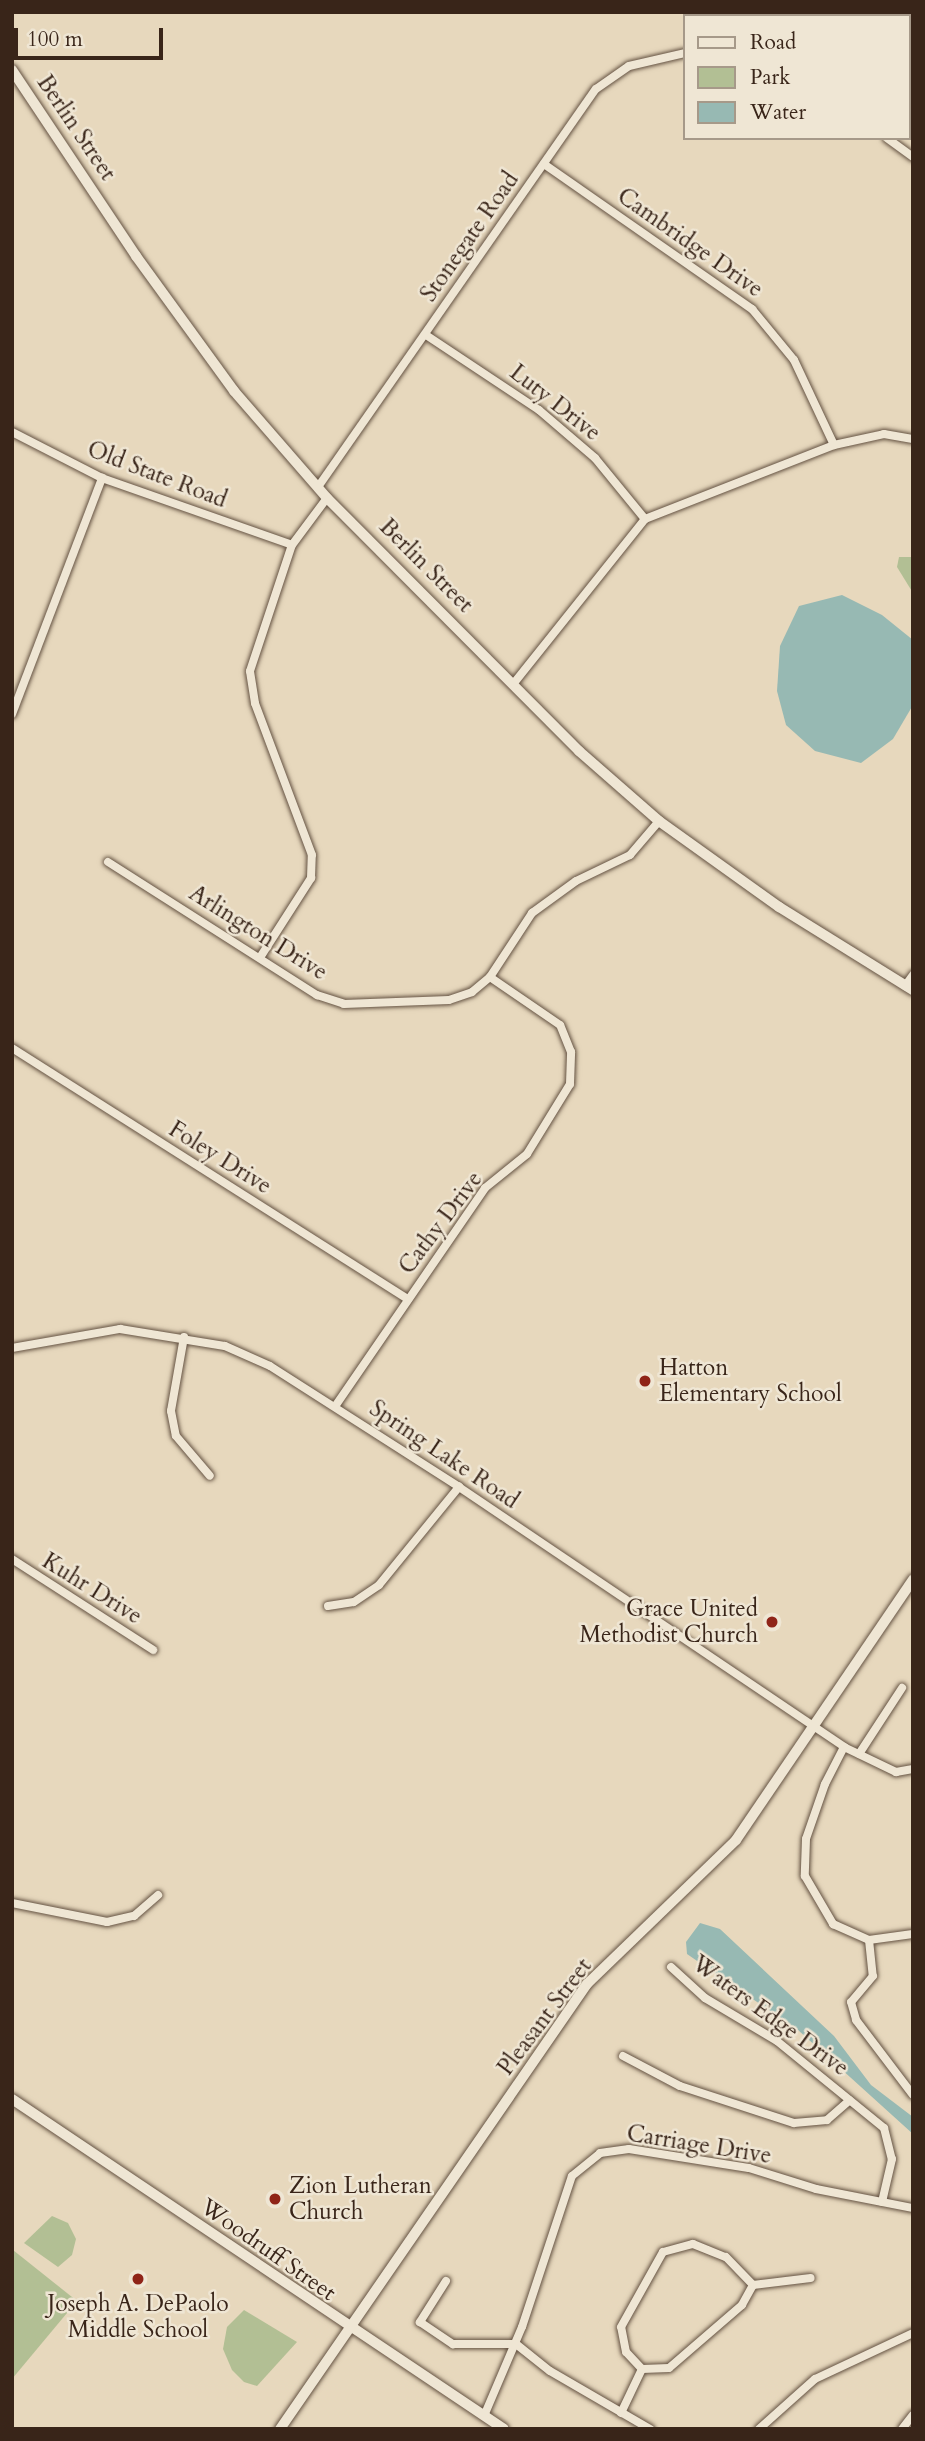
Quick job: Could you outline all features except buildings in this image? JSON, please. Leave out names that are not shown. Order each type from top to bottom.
[{"type":"main road","name":"Berlin Street","points":[[12,70],[136,256],[226,380],[327,498],[579,751],[659,821],[779,907],[909,988]]},
{"type":"street","name":"Stonegate Road","points":[[318,487],[596,89],[629,66],[684,53]]},
{"type":"street","points":[[890,140],[913,158]]},
{"type":"street","name":"Cambridge Drive","points":[[544,164],[752,309],[794,360],[834,445]]},
{"type":"street","name":"Luty Drive","points":[[425,335],[539,410],[595,458],[645,519]]},
{"type":"street","name":"Old State Road","points":[[12,432],[102,478],[292,545]]},
{"type":"street","points":[[514,683],[645,519],[834,445],[884,434],[913,439]]},
{"type":"street","points":[[12,714],[102,478]]},
{"type":"street","points":[[261,956],[311,878],[312,855],[255,703],[250,671],[292,545],[327,498]]},
{"type":"street","name":"Arlington Drive","points":[[108,862],[261,956],[317,995],[344,1004],[449,1000],[472,992],[490,977],[532,914],[576,881],[630,855],[659,821]]},
{"type":"street","points":[[909,988],[913,975]]},
{"type":"street","name":"Cathy Drive","points":[[336,1405],[485,1188],[527,1154],[570,1084],[571,1052],[560,1025],[490,977]]},
{"type":"street","name":"Foley Drive","points":[[12,1048],[408,1299]]},
{"type":"street","name":"Spring Lake Road","points":[[12,1348],[120,1329],[184,1337],[225,1346],[270,1366],[336,1405],[844,1747],[896,1772],[913,1769]]},
{"type":"street","points":[[184,1337],[171,1411],[176,1436],[210,1476]]},
{"type":"street","points":[[328,1606],[354,1602],[379,1585],[459,1487]]},
{"type":"street","name":"Kuhr Drive","points":[[12,1559],[153,1650]]},
{"type":"street","name":"Pleasant Street","points":[[280,2429],[587,1984],[736,1840],[913,1580]]},
{"type":"street","points":[[859,1754],[902,1688]]},
{"type":"street","points":[[844,1747],[825,1784],[806,1839],[805,1876],[833,1924],[869,1940],[913,1934]]},
{"type":"street","points":[[12,1903],[107,1922],[134,1916],[158,1895]]},
{"type":"street","points":[[869,1940],[873,1976],[851,2002],[856,2020],[913,2095]]},
{"type":"street","name":"Waters Edge Drive","points":[[671,1968],[705,1998],[777,2041],[884,2128],[892,2159],[882,2202]]},
{"type":"street","points":[[623,2056],[680,2087],[794,2123],[827,2120],[850,2100]]},
{"type":"street","name":"Woodruff Street","points":[[12,2099],[350,2330],[504,2429]]},
{"type":"street","name":"Carriage Drive","points":[[484,2416],[516,2344],[572,2176],[600,2153],[629,2150],[749,2168],[816,2189],[913,2208]]},
{"type":"street","points":[[693,2244],[726,2257],[753,2285],[742,2305],[669,2368],[642,2369],[625,2352],[621,2327],[663,2252],[693,2244]]},
{"type":"street","points":[[753,2285],[811,2278]]},
{"type":"street","points":[[446,2281],[420,2322],[453,2344],[516,2344],[650,2429]]},
{"type":"street","points":[[760,2429],[815,2379],[912,2335]]},
{"type":"street","points":[[621,2413],[642,2369]]},
{"type":"street","points":[[902,2429],[913,2414]]},
{"type":"green space","points":[[835,12],[913,12],[913,58],[911,14]]},
{"type":"green space","points":[[899,557],[913,557],[913,593],[897,567]]},
{"type":"green space","points":[[52,2216],[68,2223],[76,2239],[72,2255],[58,2267],[24,2243]]},
{"type":"green space","points":[[12,2251],[77,2301],[12,2379]]},
{"type":"green space","points":[[244,2310],[297,2342],[257,2386],[244,2382],[232,2370],[223,2349],[227,2327]]},
{"type":"water","points":[[842,595],[882,615],[913,640],[913,705],[893,739],[861,763],[815,751],[786,725],[777,691],[780,646],[799,606]]},
{"type":"water","points":[[700,1923],[720,1929],[834,2036],[871,2085],[913,2117],[913,2134],[798,2030],[687,1954],[686,1942]]},
{"type":"place","name":"Hatton Elementary School","points":[[645,1381]]},
{"type":"place","name":"Grace United Methodist Church","points":[[772,1622]]},
{"type":"place","name":"Zion Lutheran Church","points":[[275,2199]]},
{"type":"place","name":"Joseph A. DePaolo Middle School","points":[[138,2279]]}]
